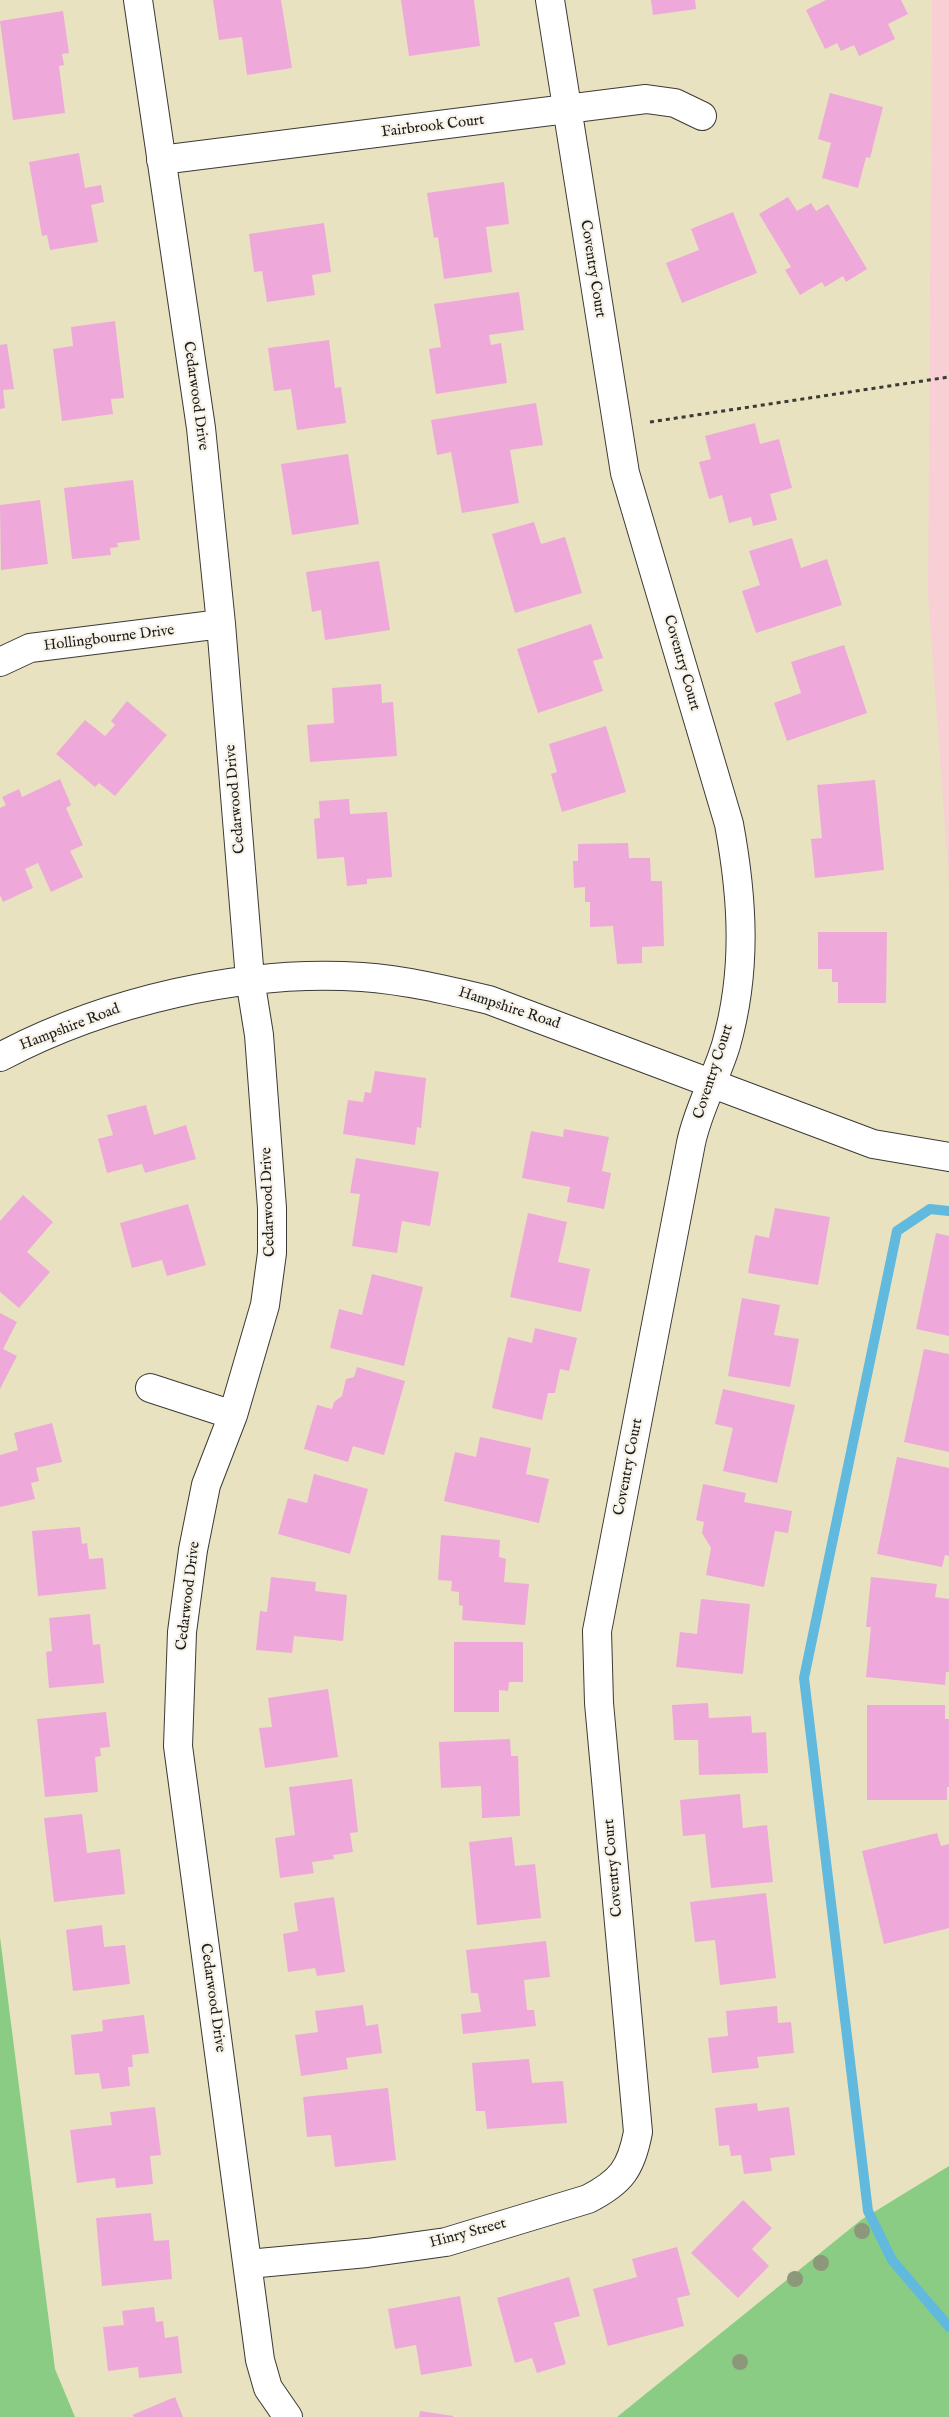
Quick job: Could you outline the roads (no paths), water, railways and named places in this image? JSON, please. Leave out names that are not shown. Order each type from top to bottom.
[{"type":"street","name":"Cedarwood Drive","points":[[138,0],[201,428],[221,624],[250,979],[259,1035],[272,1208],[272,1253],[265,1305],[233,1415],[206,1485],[193,1550],[182,1632],[178,1746],[260,2360],[268,2388],[288,2417]]},
{"type":"street","name":"Coventry Court","points":[[550,0],[625,473],[729,824],[738,874],[742,924],[738,990],[725,1046],[693,1135],[597,1631],[599,1703],[638,2132],[634,2154]]},
{"type":"street","name":"Fairbrook Court","points":[[161,160],[646,100],[675,104],[702,116]]},
{"type":"street","name":"Hollingbourne Drive","points":[[0,662],[30,648],[221,624]]},
{"type":"street","name":"Hampshire Road","points":[[0,1057],[30,1041],[100,1013],[181,993],[250,979],[304,976],[363,977],[426,985],[489,1000],[873,1144],[949,1157]]},
{"type":"street","points":[[150,1388],[233,1415]]},
{"type":"street","name":"Hinry Street","points":[[248,2264],[368,2253],[446,2242],[588,2199],[608,2189],[624,2174],[634,2154]]},
{"type":"waterway","points":[[949,1211],[930,1209],[897,1231],[804,1678],[868,2211],[892,2260],[949,2327]]}]
